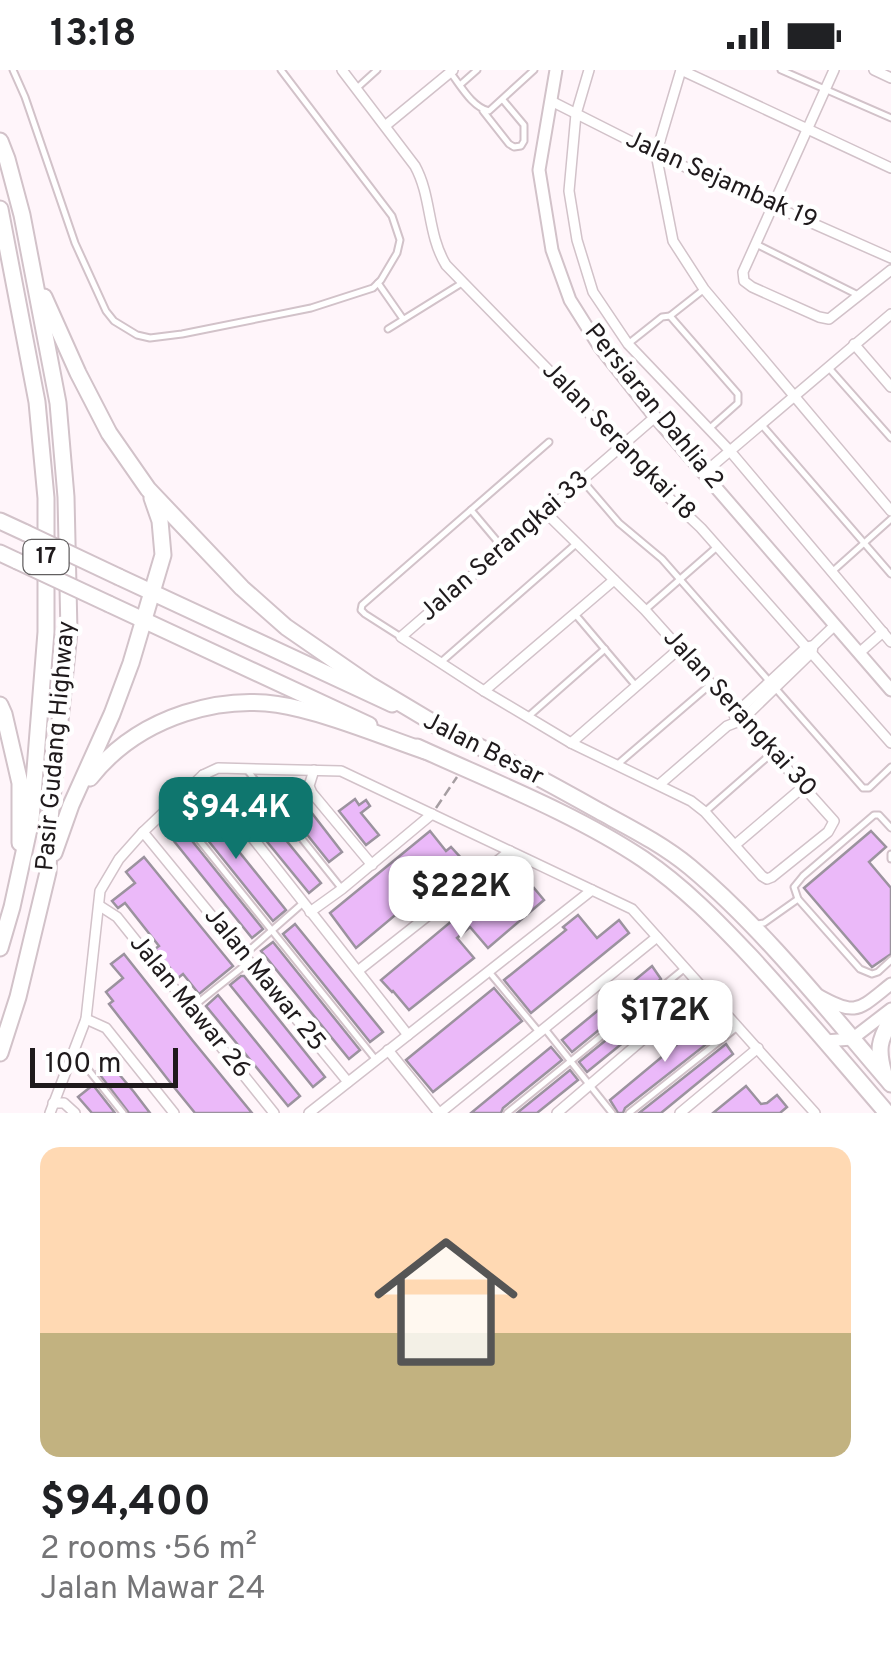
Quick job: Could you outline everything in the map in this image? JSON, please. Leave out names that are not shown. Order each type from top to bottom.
[{"type":"main road","name":"Pasir Gudang Highway","points":[[0,141],[22,215],[58,403],[66,497],[69,632],[48,872],[18,997],[0,1053]]},
{"type":"main road","name":"Pasir Gudang Highway","points":[[0,209],[37,402],[46,498],[46,632],[31,820],[0,948]]},
{"type":"main road","points":[[34,275],[109,433],[148,490],[242,588],[286,627],[334,662],[442,728]]},
{"type":"main road","points":[[48,872],[71,805],[112,714],[162,555],[160,521],[148,490]]},
{"type":"main road","name":"Jalan Besar","points":[[0,521],[442,728],[550,782],[654,842],[687,865],[741,916],[888,1081]]},
{"type":"main road","name":"Jalan Besar","points":[[0,553],[464,768],[642,858],[715,919],[888,1113]]},
{"type":"main road","points":[[71,805],[105,760],[144,732],[187,712],[227,704],[300,708],[426,751]]},
{"type":"main road","points":[[0,705],[20,783],[20,834],[12,907]]},
{"type":"main road","points":[[888,1081],[878,1051],[891,1019]]},
{"type":"street","name":"Jalan Serangkai 18","points":[[342,70],[422,180],[438,252],[446,265],[718,546],[811,648],[889,742]]},
{"type":"street","name":"Persiaran Dahlia 2","points":[[556,70],[539,170],[552,250],[570,300],[598,346],[654,417],[891,690]]},
{"type":"street","points":[[589,70],[576,114],[569,192],[577,240],[593,292],[628,344],[730,451],[891,642]]},
{"type":"street","points":[[891,168],[682,70],[656,154],[672,240],[704,289],[891,511]]},
{"type":"street","points":[[834,70],[743,272],[744,281],[829,319],[891,270]]},
{"type":"street","points":[[874,70],[891,78]]},
{"type":"street","points":[[385,126],[452,71]]},
{"type":"street","name":"Jalan Sejambak 19","points":[[553,102],[656,154],[891,258]]},
{"type":"street","points":[[704,473],[891,314]]},
{"type":"street","points":[[854,344],[891,386]]},
{"type":"street","name":"Jalan Serangkai 33","points":[[401,637],[654,417]]},
{"type":"street","name":"Jalan Serangkai 30","points":[[545,512],[645,610],[834,822],[828,832],[772,878],[767,879],[735,846]]},
{"type":"street","points":[[484,692],[614,580]]},
{"type":"street","points":[[660,784],[835,625]]},
{"type":"street","points":[[859,653],[883,632]]},
{"type":"street","points":[[401,637],[571,743],[692,801],[735,846],[802,787]]},
{"type":"street","points":[[571,743],[680,648]]},
{"type":"street","points":[[52,1108],[86,1018],[100,891],[110,873],[143,832],[203,775],[218,768],[246,768],[342,771],[632,908],[815,1113]]},
{"type":"street","points":[[314,770],[308,786],[312,793],[372,865]]},
{"type":"street","points":[[203,775],[408,1034]]},
{"type":"street","points":[[306,907],[342,889],[432,814]]},
{"type":"street","name":"Jalan Mawar 25","points":[[143,832],[348,1082]]},
{"type":"street","points":[[359,970],[510,851]]},
{"type":"street","points":[[309,1113],[592,890]]},
{"type":"street","name":"Jalan Mawar 26","points":[[100,906],[118,918],[274,1113]]},
{"type":"street","points":[[388,1050],[440,1113],[657,937]]},
{"type":"street","points":[[810,991],[840,1008],[854,1009],[891,984]]},
{"type":"street","points":[[558,1113],[703,988]]},
{"type":"street","points":[[825,1041],[852,1039],[891,1009]]},
{"type":"street","points":[[86,1018],[106,1028],[174,1113]]},
{"type":"street","points":[[680,1113],[758,1048]]},
{"type":"street","points":[[52,1108],[64,1102],[75,1113]]},
{"type":"lane","points":[[13,70],[75,243],[106,311],[125,330],[150,338],[312,308],[358,294],[378,283],[397,253],[400,240],[392,216],[280,70]]},
{"type":"lane","points":[[356,88],[378,70]]},
{"type":"lane","points":[[460,85],[477,70]]},
{"type":"lane","points":[[483,110],[493,109],[534,70]]},
{"type":"lane","points":[[781,70],[891,118]]},
{"type":"lane","points":[[452,71],[509,144],[520,146],[524,125],[503,100]]},
{"type":"lane","points":[[756,244],[860,296]]},
{"type":"lane","points":[[388,329],[463,282]]},
{"type":"lane","points":[[378,283],[404,319]]},
{"type":"lane","points":[[628,344],[704,289]]},
{"type":"lane","points":[[670,316],[738,394],[738,403],[709,429]]},
{"type":"lane","points":[[828,367],[891,438]]},
{"type":"lane","points":[[762,424],[891,574]]},
{"type":"lane","points":[[401,637],[365,614],[362,605],[550,442]]},
{"type":"lane","points":[[582,480],[619,523],[652,548],[863,788],[869,788],[891,767]]},
{"type":"lane","points":[[471,510],[504,548]]},
{"type":"lane","points":[[832,572],[891,519]]},
{"type":"lane","points":[[440,663],[577,543]]},
{"type":"lane","points":[[645,610],[718,546]]},
{"type":"lane","points":[[575,614],[636,686]]},
{"type":"lane","points":[[527,718],[604,649]]},
{"type":"lane","points":[[617,764],[710,684]]},
{"type":"lane","points":[[705,812],[772,754]]},
{"type":"lane","points":[[246,768],[342,889]]},
{"type":"lane","points":[[171,805],[376,1060]]},
{"type":"lane","points":[[891,827],[874,815],[794,886],[798,899],[860,970],[872,974],[891,960]]},
{"type":"lane","points":[[741,916],[764,923],[798,899]]},
{"type":"lane","points":[[190,1009],[272,930],[306,907]]},
{"type":"lane","points":[[506,1113],[685,968]]},
{"type":"lane","points":[[488,971],[612,1113]]},
{"type":"lane","points":[[629,1113],[738,1026]]},
{"type":"lane","points":[[73,1050],[123,1113]]},
{"type":"path","points":[[432,814],[464,768]]},
{"type":"building","points":[[291,786],[342,852],[329,862],[277,797]]},
{"type":"building","points":[[245,790],[321,883],[309,893],[233,800]]},
{"type":"building","points":[[355,799],[359,805],[366,800],[370,806],[361,813],[379,835],[366,845],[339,811]]},
{"type":"building","points":[[199,802],[286,910],[273,921],[186,813]]},
{"type":"building","points":[[176,821],[263,929],[252,938],[165,830]]},
{"type":"building","points":[[430,831],[446,851],[451,847],[462,859],[356,948],[330,913]]},
{"type":"building","points":[[871,831],[886,847],[869,862],[891,888],[891,954],[872,967],[804,888]]},
{"type":"building","points":[[144,857],[233,966],[199,994],[183,974],[178,978],[125,903],[118,908],[112,901],[135,883],[126,872]]},
{"type":"building","points":[[508,874],[526,895],[534,888],[544,900],[488,948],[470,927],[457,938],[474,958],[409,1010],[381,980]]},
{"type":"building","points":[[578,915],[597,938],[619,920],[629,933],[531,1013],[504,980],[566,930],[563,927]]},
{"type":"building","points":[[295,924],[383,1032],[370,1042],[283,934]]},
{"type":"building","points":[[273,942],[360,1050],[349,1059],[261,951]]},
{"type":"building","points":[[124,954],[252,1113],[195,1113],[173,1086],[109,1004],[113,1001],[106,992],[123,978],[111,964]]},
{"type":"building","points":[[652,966],[661,979],[572,1052],[562,1040]]},
{"type":"building","points":[[241,976],[325,1077],[313,1087],[230,985]]},
{"type":"building","points":[[494,988],[522,1021],[433,1092],[406,1060]]},
{"type":"building","points":[[669,989],[678,998],[587,1072],[579,1062]]},
{"type":"building","points":[[218,995],[300,1096],[288,1106],[206,1006]]},
{"type":"building","points":[[705,1021],[709,1026],[713,1022],[720,1030],[718,1035],[623,1113],[618,1113],[610,1100]]},
{"type":"building","points":[[726,1044],[733,1054],[661,1113],[639,1113]]},
{"type":"building","points":[[551,1047],[562,1060],[501,1113],[471,1113]]},
{"type":"building","points":[[108,1061],[150,1113],[129,1113],[97,1071]]},
{"type":"building","points":[[570,1070],[578,1080],[537,1113],[517,1113]]},
{"type":"building","points":[[93,1085],[115,1113],[92,1113],[78,1097]]},
{"type":"building","points":[[746,1086],[761,1104],[777,1095],[787,1107],[780,1113],[713,1113]]}]
